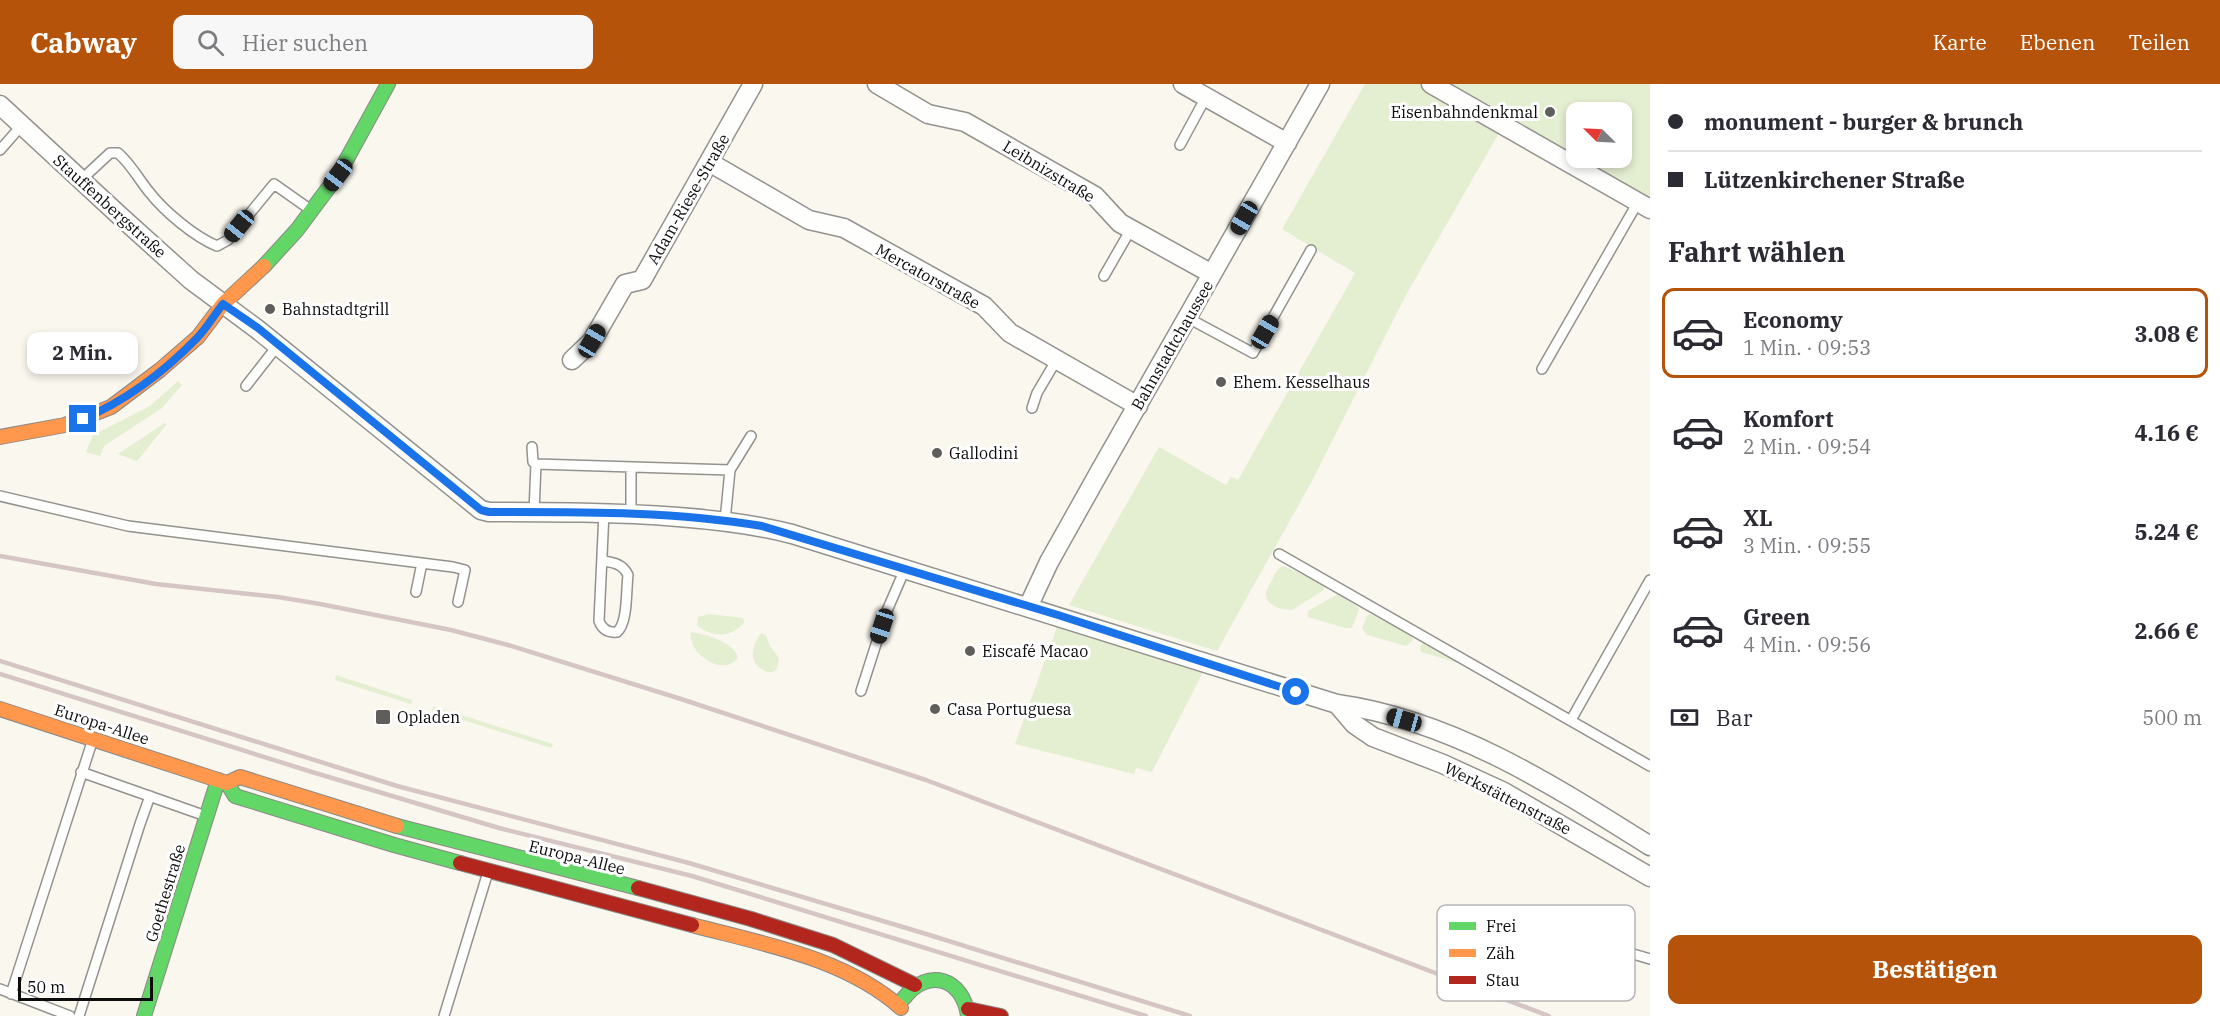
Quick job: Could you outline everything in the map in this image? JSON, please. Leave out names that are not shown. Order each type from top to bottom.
[{"type":"main road","points":[[0,437],[57,427],[111,407],[160,370],[198,337],[223,304],[254,279],[338,175],[388,84]]},
{"type":"main road","name":"Europa-Allee","points":[[0,709],[223,782],[235,796],[394,845],[761,944],[831,966],[887,993],[901,1012]]},
{"type":"main road","name":"Europa-Allee","points":[[223,782],[240,777],[494,853],[702,906],[834,946],[856,955],[896,978],[915,985]]},
{"type":"main road","name":"Goethestraße","points":[[144,1016],[207,816],[223,782]]},
{"type":"main road","points":[[901,1012],[908,992],[915,985],[933,978],[952,983],[965,997],[968,1013],[1001,1016]]},
{"type":"street","name":"Adam-Riese-Straße","points":[[572,360],[592,341],[625,284],[642,280],[753,84]]},
{"type":"street","name":"Leibnizstraße","points":[[877,84],[928,114],[965,122],[995,139],[1095,196],[1120,223],[1212,274]]},
{"type":"street","points":[[1183,84],[1287,143]]},
{"type":"street","name":"Bahnstadtchaussee","points":[[1028,607],[1049,562],[1320,84]]},
{"type":"street","points":[[1431,84],[1644,206]]},
{"type":"street","name":"Stauffenbergstraße","points":[[0,105],[191,280],[223,304]]},
{"type":"street","name":"Mercatorstraße","points":[[709,162],[809,220],[844,228],[984,306],[1010,333],[1138,406]]},
{"type":"street","name":"Werkstättenstraße","points":[[223,304],[278,345],[472,505],[489,512],[604,512],[762,526],[1337,704],[1426,726],[1488,752],[1570,795],[1650,846]]},
{"type":"street","name":"Werkstättenstraße","points":[[1337,704],[1354,724],[1372,737],[1443,764],[1504,792],[1650,877]]},
{"type":"lane","points":[[1180,145],[1206,97]]},
{"type":"lane","points":[[0,150],[22,125]]},
{"type":"lane","points":[[81,180],[110,153],[118,153],[125,158],[152,195],[204,241],[217,246],[228,240],[274,184],[311,210]]},
{"type":"lane","points":[[1542,369],[1644,206]]},
{"type":"lane","points":[[1104,276],[1131,229]]},
{"type":"lane","points":[[1188,318],[1253,352],[1311,250]]},
{"type":"lane","points":[[246,386],[278,345]]},
{"type":"lane","points":[[1032,408],[1037,393],[1057,359]]},
{"type":"lane","points":[[725,521],[730,470],[751,436]]},
{"type":"lane","points":[[532,447],[533,462],[536,464],[534,512]]},
{"type":"lane","points":[[536,464],[730,470]]},
{"type":"lane","points":[[631,468],[631,514]]},
{"type":"lane","points":[[0,496],[128,526],[422,562],[465,570],[458,602]]},
{"type":"lane","points":[[602,561],[620,565],[628,575],[624,620],[617,632],[601,627],[599,621],[604,512]]},
{"type":"lane","points":[[1279,554],[1650,766]]},
{"type":"lane","points":[[416,592],[422,562]]},
{"type":"lane","points":[[861,691],[886,613],[905,569]]},
{"type":"lane","points":[[1571,720],[1650,580]]},
{"type":"lane","points":[[11,994],[93,738]]},
{"type":"lane","points":[[81,772],[207,816]]},
{"type":"lane","points":[[79,1016],[150,796]]},
{"type":"lane","points":[[444,1016],[494,853]]},
{"type":"lane","points":[[1635,955],[1650,959]]},
{"type":"lane","points":[[0,989],[70,1016]]},
{"type":"green space","points":[[1365,84],[1650,84],[1650,199],[1595,168],[1632,168],[1632,102],[1566,102],[1566,151],[1507,119],[1406,295],[1312,481],[1217,651],[1069,605],[1159,447],[1226,485],[1231,477],[1238,480],[1355,273],[1282,229]]},
{"type":"green space","points":[[178,381],[182,385],[162,408],[104,446],[100,456],[86,452],[93,435],[150,406]]},
{"type":"green space","points":[[165,423],[167,424],[137,461],[118,454]]},
{"type":"green space","points":[[1284,566],[1323,584],[1324,590],[1292,610],[1271,604],[1266,597],[1266,591],[1276,573]]},
{"type":"green space","points":[[1338,594],[1358,607],[1352,628],[1308,617],[1308,611]]},
{"type":"green space","points":[[709,614],[743,618],[744,623],[727,634],[715,634],[697,625],[698,617]]},
{"type":"green space","points":[[1370,614],[1412,635],[1413,640],[1406,646],[1367,635],[1362,628]]},
{"type":"green space","points":[[1057,627],[1203,672],[1152,772],[1136,768],[1134,774],[1015,744]]},
{"type":"green space","points":[[691,632],[726,643],[736,652],[738,658],[731,664],[723,665],[706,660],[694,647]]},
{"type":"green space","points":[[761,633],[766,635],[770,646],[779,658],[777,669],[773,672],[760,668],[754,660],[754,646]]},
{"type":"green space","points":[[1423,643],[1459,662],[1421,652],[1420,647]]},
{"type":"green space","points":[[336,675],[412,700],[411,704],[335,680]]},
{"type":"green space","points":[[433,706],[553,744],[551,748],[432,710]]},
{"type":"railway","points":[[0,556],[156,584],[278,597],[320,604],[451,630],[508,645],[926,780],[1437,974]]},
{"type":"railway","points":[[0,661],[397,786],[689,863],[1190,1016]]},
{"type":"railway","points":[[0,674],[499,828],[692,876],[1146,1016]]},
{"type":"railway","points":[[1509,1001],[1549,1016]]},
{"type":"traffic: fast","points":[[264,266],[297,230],[338,175],[388,84]]},
{"type":"traffic: fast","points":[[144,1016],[218,780]]},
{"type":"traffic: fast","points":[[227,783],[235,796],[460,863]]},
{"type":"traffic: fast","points":[[397,826],[638,888]]},
{"type":"traffic: fast","points":[[904,998],[913,988],[923,982],[943,981],[952,985],[959,993],[965,1003],[968,1016]]},
{"type":"traffic: slow","points":[[0,437],[65,425],[111,407],[160,370],[198,337],[223,304],[264,266]]},
{"type":"traffic: slow","points":[[0,709],[227,783],[240,777],[397,826]]},
{"type":"traffic: slow","points":[[692,925],[775,946],[829,965],[879,991],[901,1008]]},
{"type":"traffic: jam","points":[[460,863],[692,925]]},
{"type":"traffic: jam","points":[[638,888],[751,919],[833,945],[915,985]]},
{"type":"traffic: jam","points":[[968,1009],[1001,1016]]},
{"type":"place","name":"Eisenbahndenkmal","points":[[1550,112]]},
{"type":"place","name":"Bahnstadtgrill","points":[[270,309]]},
{"type":"place","name":"Ehem. Kesselhaus","points":[[1221,382]]},
{"type":"place","name":"Gallodini","points":[[937,453]]},
{"type":"place","name":"Eiscafé Macao","points":[[970,651]]},
{"type":"place","name":"Casa Portuguesa","points":[[935,709]]},
{"type":"place","name":"Opladen","points":[[383,717]]},
{"type":"route","points":[[83,419],[111,407],[160,370],[198,337],[223,304],[258,328],[472,505],[481,510],[489,512],[604,512],[740,522],[762,526],[1058,615],[1296,692]]}]
